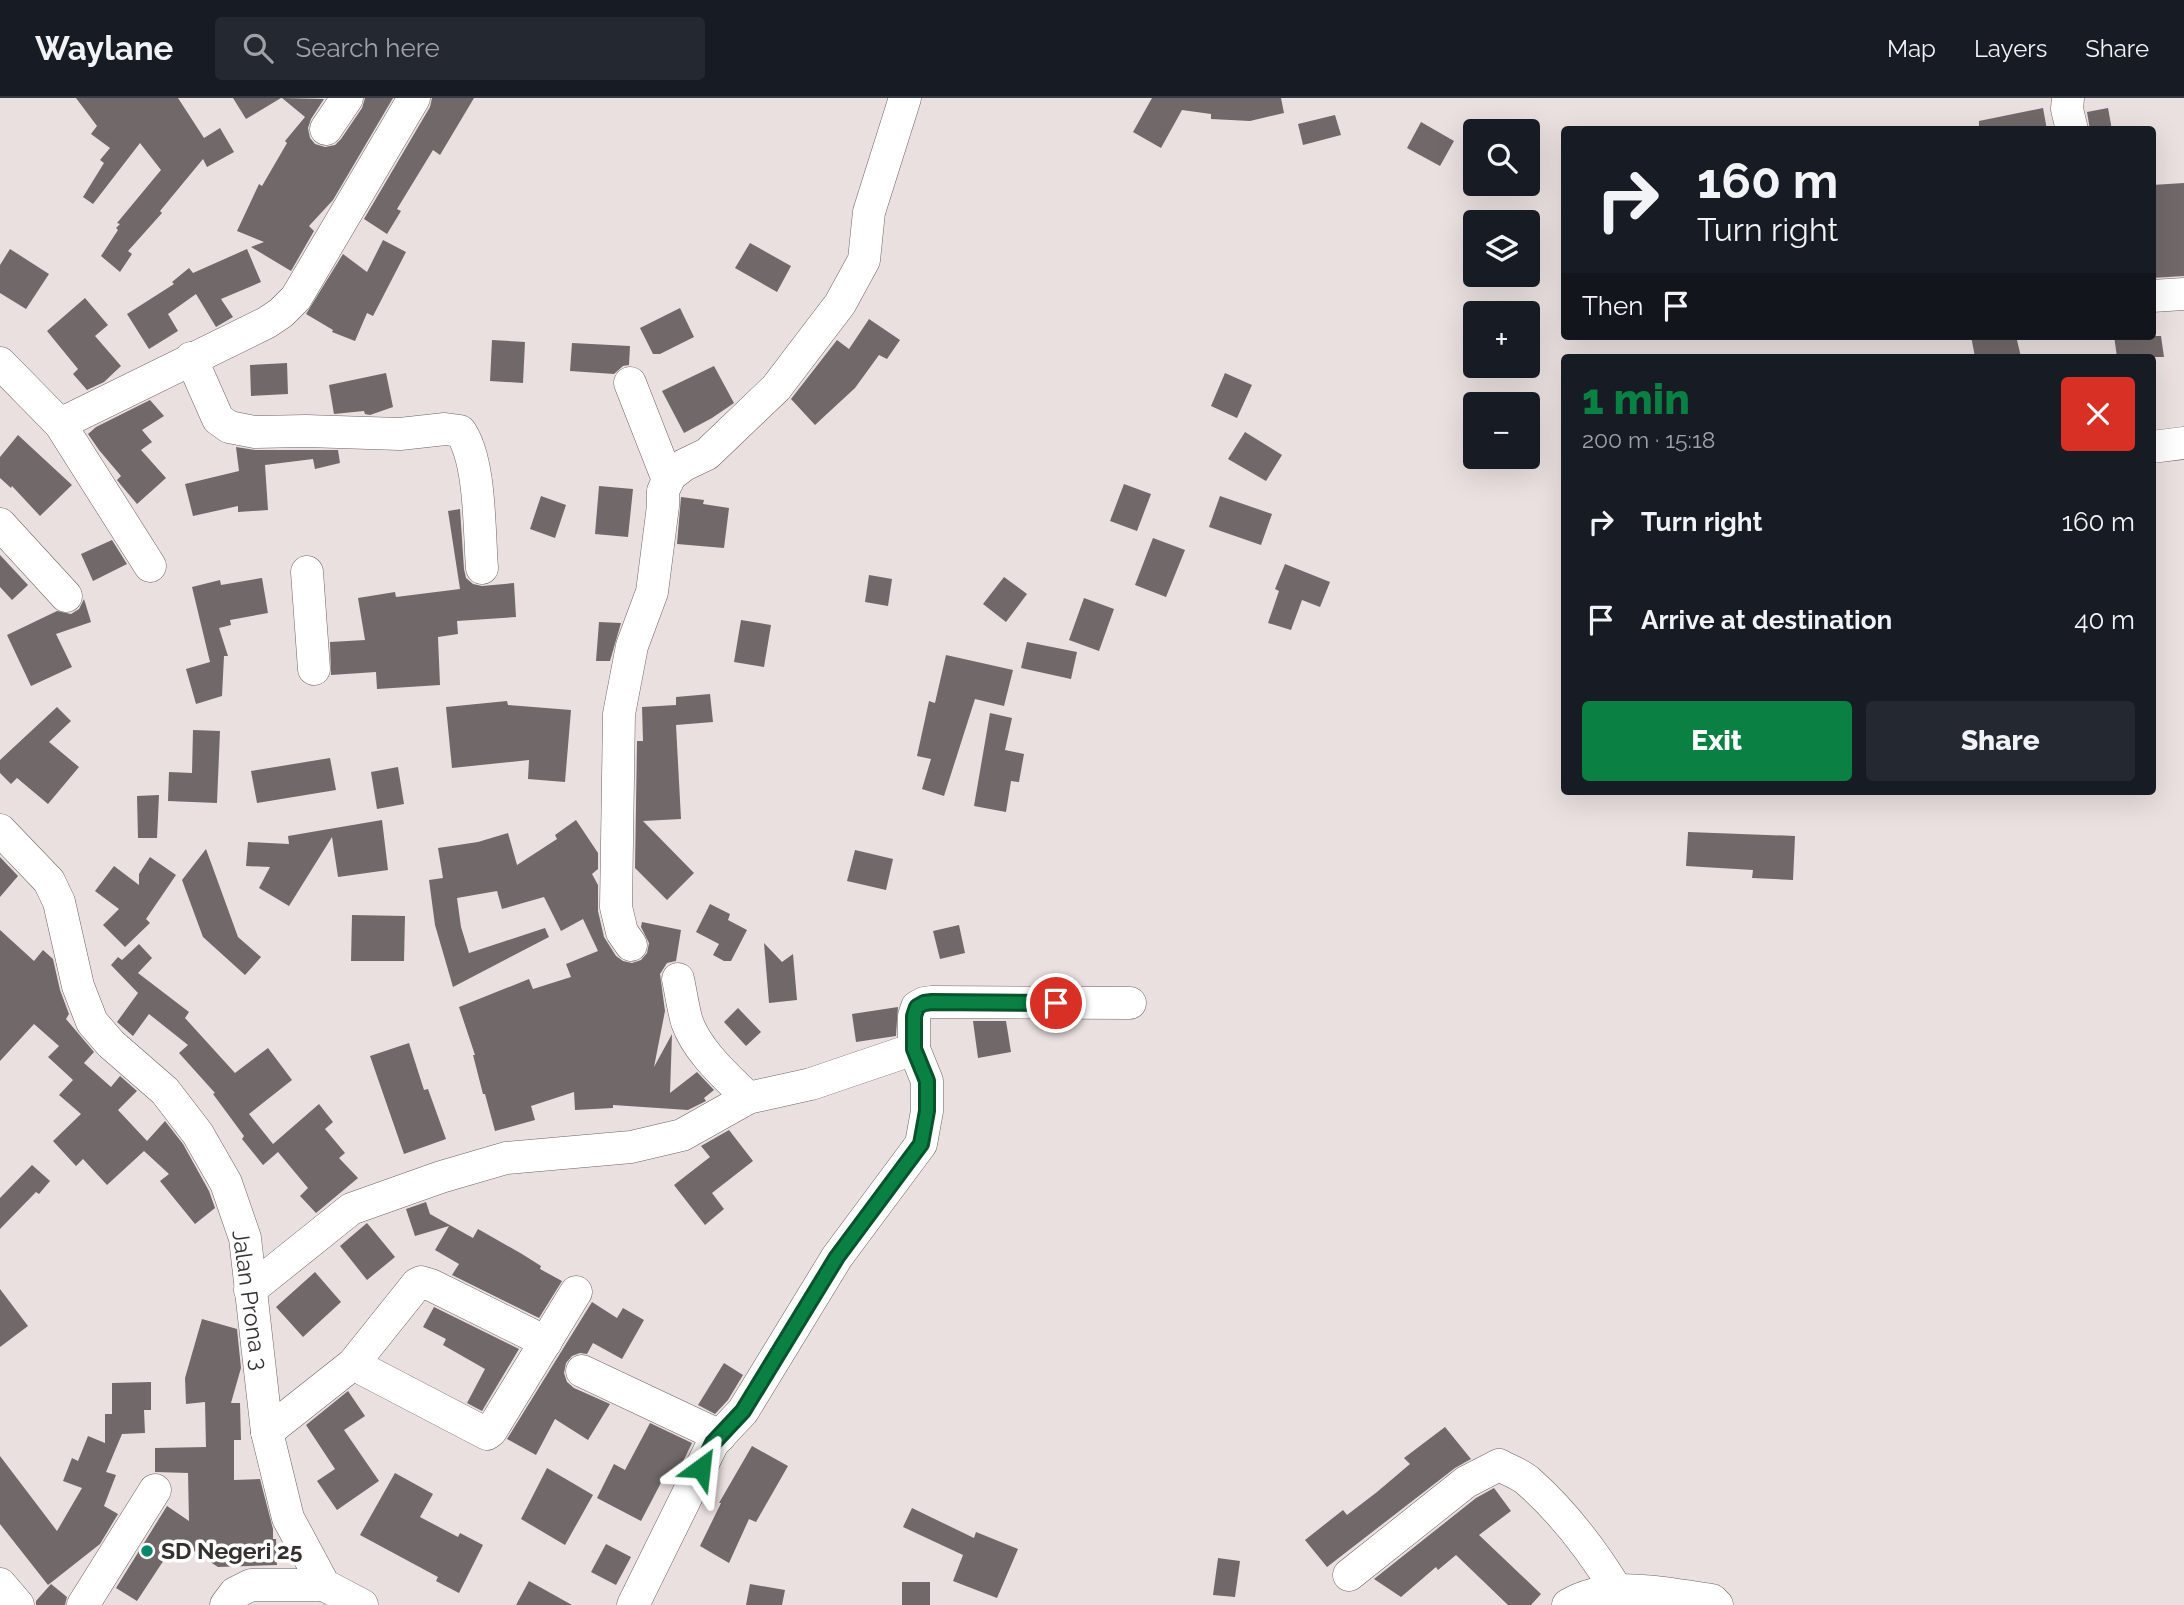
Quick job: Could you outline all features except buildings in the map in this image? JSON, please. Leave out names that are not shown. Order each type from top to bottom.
[{"type":"street","points":[[326,129],[346,98]]},
{"type":"street","points":[[60,424],[266,323],[281,313],[296,298],[414,98]]},
{"type":"street","points":[[631,945],[622,932],[616,908],[619,714],[632,646],[652,592],[663,491],[670,476],[684,465],[707,454],[776,388],[839,304],[864,260],[870,212],[905,98]]},
{"type":"street","points":[[2068,98],[2067,109],[2071,126]]},
{"type":"street","points":[[2156,296],[2184,294]]},
{"type":"street","points":[[191,358],[218,419],[229,427],[255,432],[400,434],[445,429],[460,431],[467,441],[473,462],[482,568]]},
{"type":"street","points":[[0,363],[60,424],[150,566]]},
{"type":"street","points":[[630,383],[668,480]]},
{"type":"street","points":[[0,524],[66,596]]},
{"type":"street","points":[[307,572],[314,669]]},
{"type":"street","name":"Jalan Prona 3","points":[[0,830],[49,881],[59,902],[78,986],[92,1022],[111,1044],[165,1091],[198,1133],[226,1183],[245,1238],[267,1432],[288,1518],[324,1585]]},
{"type":"street","points":[[678,979],[693,1036],[748,1098]]},
{"type":"street","points":[[633,1605],[713,1443],[743,1411],[837,1257],[921,1144],[927,1111],[927,1081],[914,1049],[914,1016],[917,1007],[924,1003],[1130,1003]]},
{"type":"street","points":[[250,1290],[351,1209],[441,1177],[506,1158],[631,1147],[682,1135],[748,1098],[811,1084],[914,1049]]},
{"type":"street","points":[[267,1432],[353,1364],[416,1284],[421,1282],[546,1342]]},
{"type":"street","points":[[353,1364],[486,1434],[491,1432],[576,1292]]},
{"type":"street","points":[[582,1371],[720,1436]]},
{"type":"street","points":[[1349,1576],[1466,1482],[1499,1465],[1526,1479],[1564,1518],[1616,1589]]},
{"type":"street","points":[[83,1605],[155,1490]]},
{"type":"street","points":[[0,1584],[18,1605]]},
{"type":"street","points":[[226,1605],[234,1593],[251,1585],[324,1585],[362,1605]]},
{"type":"street","points":[[1568,1605],[1582,1597],[1616,1589],[1679,1600],[1712,1600],[1717,1605]]},
{"type":"place","name":"SD Negeri 25","points":[[147,1551]]},
{"type":"route","points":[[701,1468],[713,1443],[743,1411],[837,1257],[921,1144],[927,1111],[927,1081],[914,1049],[914,1016],[917,1007],[932,1002],[1056,1003]]}]
